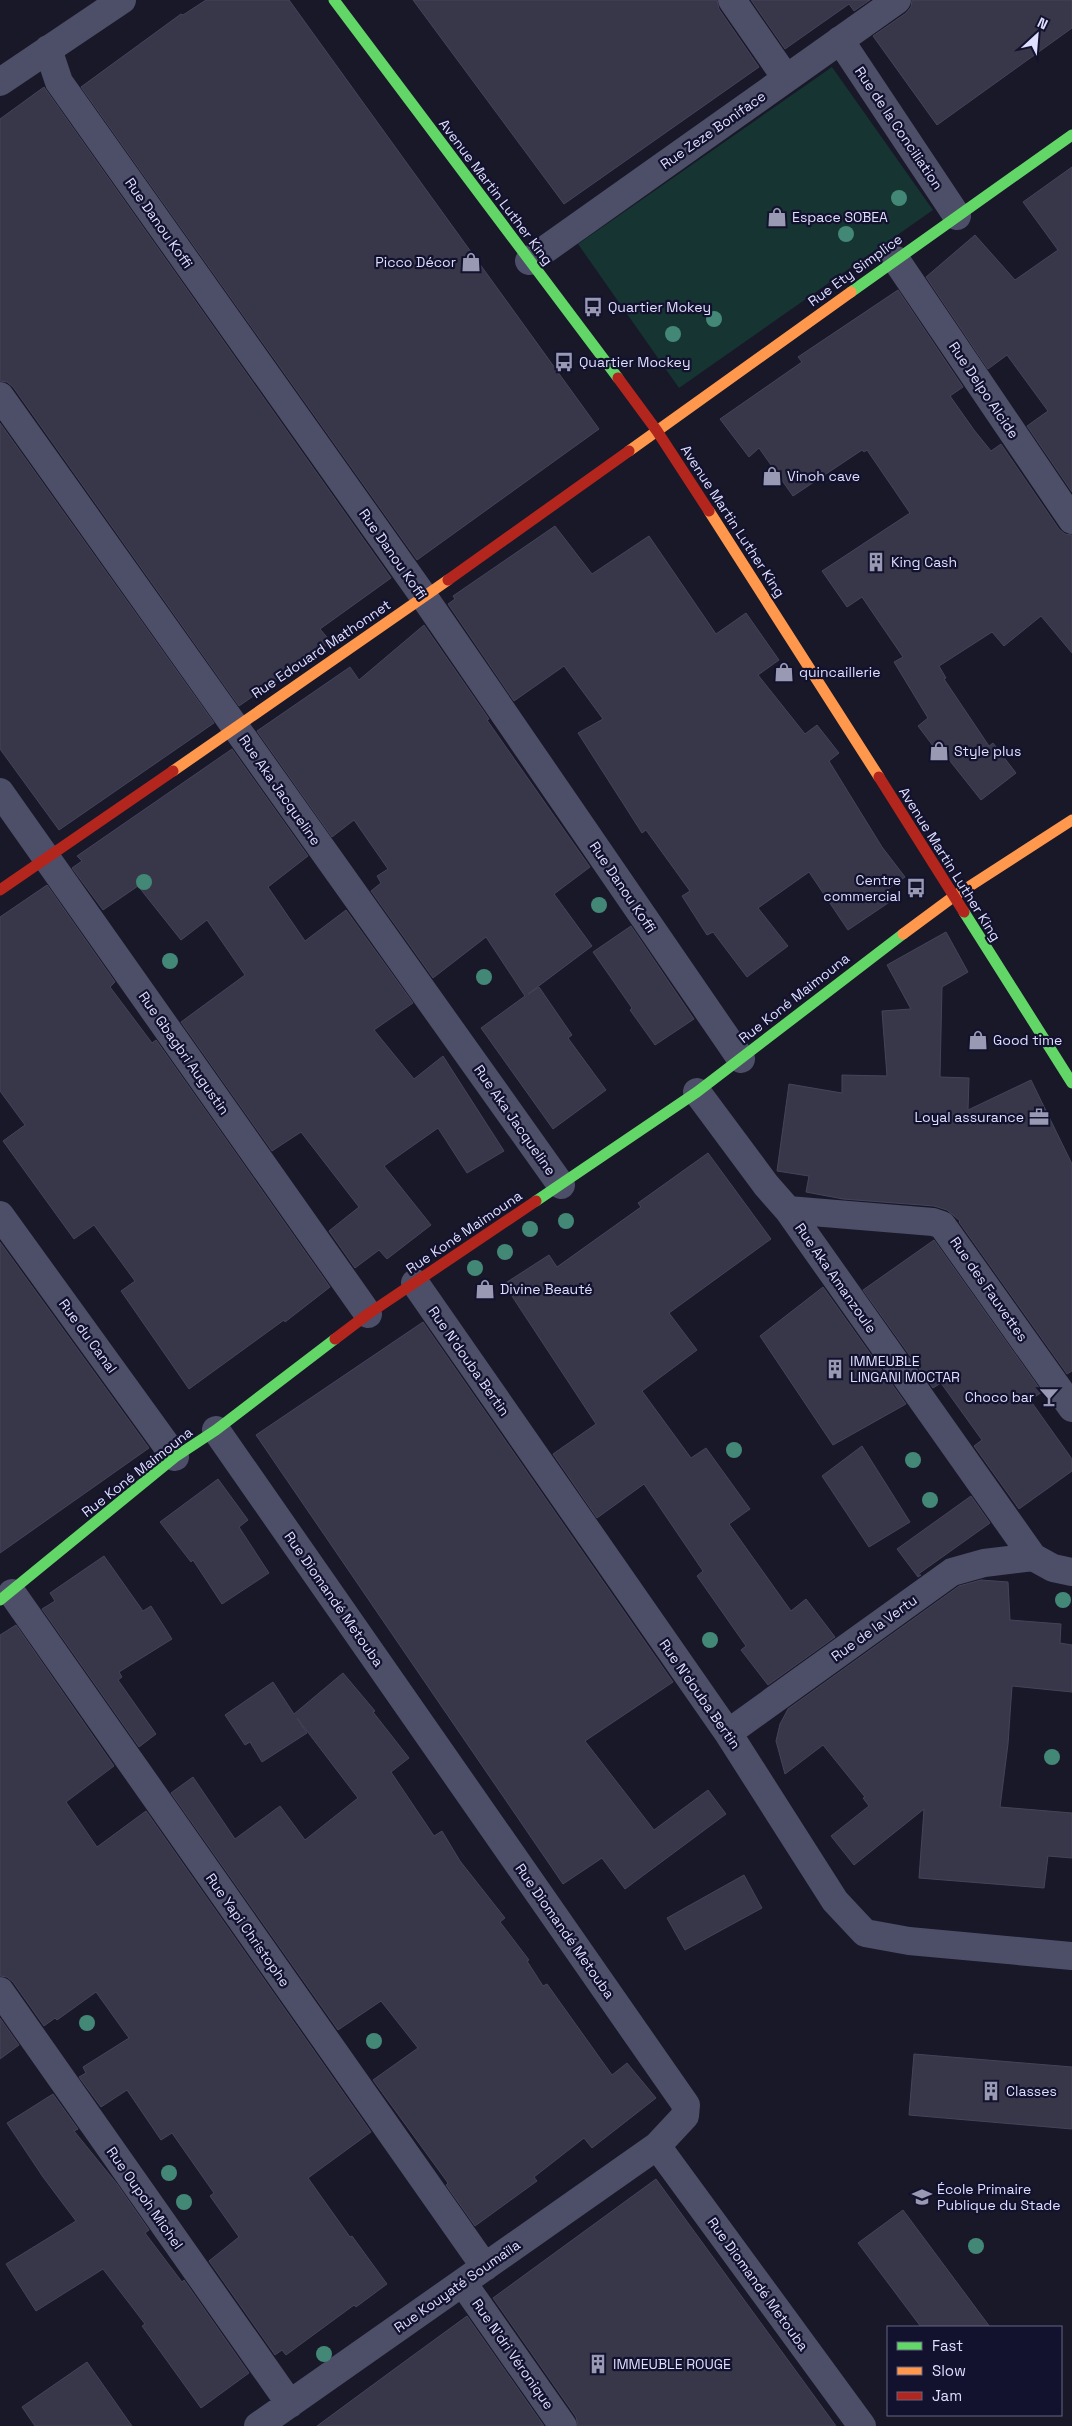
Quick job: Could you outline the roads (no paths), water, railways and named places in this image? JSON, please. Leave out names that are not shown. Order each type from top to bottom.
[{"type":"street","points":[[0,82],[122,0]]},
{"type":"street","name":"Avenue Martin Luther King","points":[[334,0],[657,431],[802,655],[1072,1083]]},
{"type":"street","points":[[732,0],[786,78]]},
{"type":"street","name":"Rue Zeze Boniface","points":[[529,260],[897,0]]},
{"type":"street","name":"Rue de la Conciliation","points":[[840,40],[958,216]]},
{"type":"street","name":"Rue Danou Koffi","points":[[48,49],[59,82],[424,597],[741,1059]]},
{"type":"street","name":"Rue Ety Simplice","points":[[657,431],[1072,135]]},
{"type":"street","name":"Rue Delpo Alcide","points":[[896,260],[1072,520]]},
{"type":"street","name":"Rue Aka Jacqueline","points":[[0,396],[561,1184]]},
{"type":"street","name":"Rue Edouard Mathonnet","points":[[0,890],[424,597],[657,431]]},
{"type":"street","name":"Rue Gbagbri Augustin","points":[[0,792],[368,1314]]},
{"type":"street","name":"Rue Koné Maimouna","points":[[6,1596],[176,1457],[216,1430],[368,1314],[697,1092],[876,953],[953,897],[1072,820]]},
{"type":"street","name":"Rue Aka Amanzoule","points":[[697,1092],[766,1185],[788,1210],[1033,1557],[1053,1568],[1072,1572]]},
{"type":"street","name":"Rue des Fauvettes","points":[[788,1210],[932,1222],[942,1225],[1072,1408]]},
{"type":"street","name":"Rue du Canal","points":[[0,1215],[176,1457]]},
{"type":"street","name":"Rue N'douba Bertin","points":[[415,1283],[728,1733],[835,1902],[865,1933],[909,1941],[1072,1956]]},
{"type":"street","name":"Rue Diomandé Metouba","points":[[216,1430],[686,2105],[685,2116],[657,2146],[862,2426]]},
{"type":"street","name":"Rue de la Vertu","points":[[728,1733],[952,1572],[984,1563],[1033,1557]]},
{"type":"street","name":"Rue Yapi Christophe","points":[[6,1596],[485,2267]]},
{"type":"street","name":"Rue Oupoh Michel","points":[[0,1991],[278,2417]]},
{"type":"street","name":"Rue Kouyaté Soumaïla","points":[[278,2417],[462,2283],[657,2146]]},
{"type":"street","name":"Rue N'dri Véronique","points":[[462,2283],[563,2426]]},
{"type":"place","name":"Espace SOBEA","points":[[777,217]]},
{"type":"place","name":"Picco Décor","points":[[471,262]]},
{"type":"place","name":"Quartier Mokey","points":[[593,307]]},
{"type":"place","name":"Quartier Mockey","points":[[564,362]]},
{"type":"place","name":"Vinoh cave","points":[[772,476]]},
{"type":"place","name":"King Cash","points":[[876,562]]},
{"type":"place","name":"quincaillerie","points":[[784,672]]},
{"type":"place","name":"Style plus","points":[[939,751]]},
{"type":"place","name":"Centre commercial","points":[[916,888]]},
{"type":"place","name":"Good time","points":[[978,1040]]},
{"type":"place","name":"Loyal assurance","points":[[1039,1117]]},
{"type":"place","name":"Divine Beauté","points":[[485,1289]]},
{"type":"place","name":"IMMEUBLE LINGANI MOCTAR","points":[[835,1369]]},
{"type":"place","name":"Choco bar","points":[[1049,1397]]},
{"type":"place","name":"Classes","points":[[991,2091]]},
{"type":"place","name":"École Primaire Publique du Stade","points":[[922,2197]]},
{"type":"place","name":"IMMEUBLE ROUGE","points":[[598,2364]]}]
